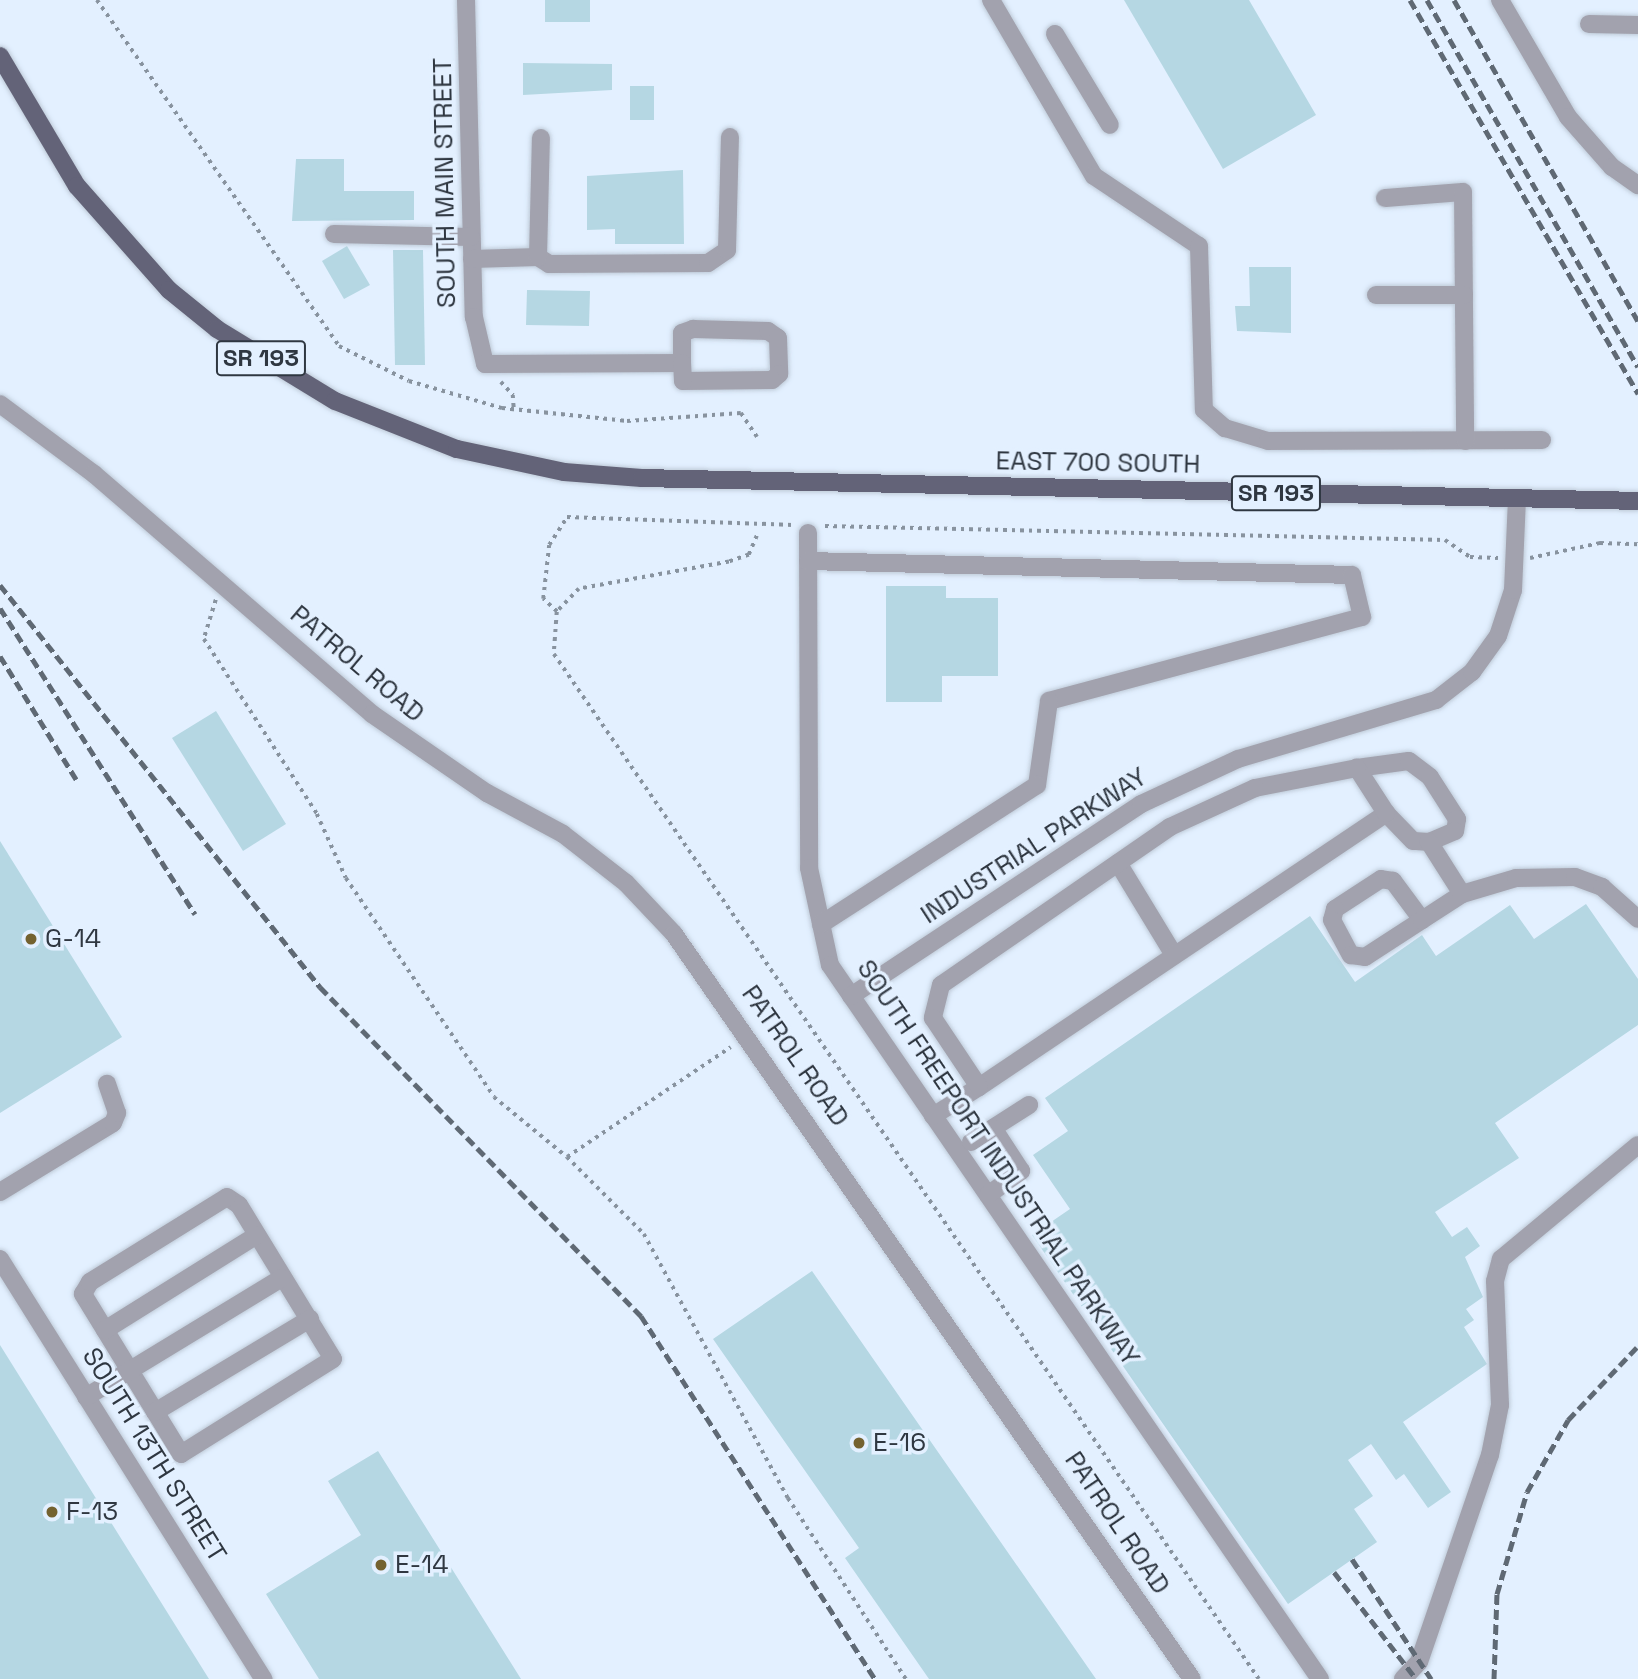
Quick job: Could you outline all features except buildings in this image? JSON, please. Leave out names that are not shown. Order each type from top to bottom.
[{"type":"main road","name":"EAST 700 SOUTH","points":[[0,56],[77,186],[123,242],[169,290],[274,368],[400,430],[457,449],[564,472],[642,478],[1638,502]]},
{"type":"street","name":"SOUTH MAIN STREET","points":[[466,0],[474,317],[485,364]]},
{"type":"street","points":[[991,0],[1094,176],[1199,246],[1204,410],[1225,428],[1268,441],[1542,440]]},
{"type":"street","points":[[1500,0],[1568,117],[1612,167],[1638,184]]},
{"type":"street","points":[[1589,24],[1638,25]]},
{"type":"street","points":[[1055,34],[1110,125]]},
{"type":"street","points":[[472,259],[538,257],[549,264],[708,263],[727,250],[730,137]]},
{"type":"street","points":[[538,257],[541,138]]},
{"type":"street","points":[[1385,198],[1463,192],[1465,441]]},
{"type":"street","points":[[334,234],[471,237]]},
{"type":"street","points":[[1376,295],[1464,295]]},
{"type":"street","points":[[692,329],[768,331],[778,338],[779,374],[772,380],[683,381],[682,363],[682,334],[692,329]]},
{"type":"street","points":[[485,364],[682,363]]},
{"type":"street","name":"PATROL ROAD","points":[[0,404],[94,474],[411,744],[563,834],[626,883],[674,934],[750,1034],[1192,1679]]},
{"type":"street","name":"INDUSTRIAL PARKWAY","points":[[851,996],[1141,804],[1238,759],[1436,700],[1472,672],[1498,636],[1513,590],[1517,499]]},
{"type":"street","name":"SOUTH FREEPORT INDUSTRIAL PARKWAY","points":[[805,528],[808,561],[809,868],[830,965],[1320,1679]]},
{"type":"street","points":[[808,561],[1352,575],[1362,617],[1049,701],[1037,786],[821,924]]},
{"type":"street","points":[[979,1087],[933,1018],[941,985],[1170,827],[1255,788],[1357,768],[1409,761],[1430,777],[1457,819],[1455,831],[1429,842],[1413,841],[1386,813],[1357,768]]},
{"type":"street","points":[[933,1116],[1386,813]]},
{"type":"street","points":[[1429,842],[1462,894]]},
{"type":"street","points":[[1118,863],[1174,955]]},
{"type":"street","points":[[1422,920],[1393,881],[1381,878],[1335,909],[1332,920],[1351,955],[1365,957],[1422,920],[1462,894],[1516,878],[1575,877],[1602,887],[1638,919]]},
{"type":"street","points":[[0,1192],[113,1122],[117,1113],[107,1084]]},
{"type":"street","points":[[971,1142],[1029,1105]]},
{"type":"street","points":[[988,1195],[1021,1171],[993,1128]]},
{"type":"street","points":[[1403,1679],[1419,1662],[1490,1455],[1502,1382],[1494,1281],[1501,1259],[1638,1145]]},
{"type":"street","points":[[227,1197],[257,1235],[333,1359],[181,1454],[83,1294],[90,1282],[227,1197]]},
{"type":"street","points":[[105,1330],[257,1235]]},
{"type":"street","name":"SOUTH 13TH STREET","points":[[0,1259],[263,1679]]},
{"type":"street","points":[[86,1397],[131,1373],[282,1278]]},
{"type":"street","points":[[155,1412],[310,1319]]},
{"type":"path","points":[[97,0],[339,346],[409,381],[514,410],[627,421],[741,413],[757,437]]},
{"type":"path","points":[[485,364],[513,395],[514,410]]},
{"type":"path","points":[[557,612],[543,599],[549,545],[567,517],[805,528],[1445,540],[1470,557]]},
{"type":"path","points":[[757,536],[749,555],[729,562],[579,589],[557,612],[554,654],[567,680],[1259,1679]]},
{"type":"path","points":[[1550,558],[1600,543],[1638,544]]},
{"type":"path","points":[[226,588],[209,608],[204,639],[317,814],[346,878],[494,1097],[567,1157],[644,1234],[788,1499],[906,1679]]},
{"type":"path","points":[[567,1157],[750,1034]]},
{"type":"railway","points":[[1410,0],[1638,394]]},
{"type":"railway","points":[[1427,0],[1638,367]]},
{"type":"railway","points":[[1454,0],[1638,321]]},
{"type":"railway","points":[[0,585],[320,987],[641,1316],[875,1679]]},
{"type":"railway","points":[[0,608],[195,914]]},
{"type":"railway","points":[[0,656],[76,779]]},
{"type":"railway","points":[[1494,1679],[1497,1594],[1527,1492],[1568,1420],[1638,1346]]},
{"type":"railway","points":[[1352,1559],[1431,1679]]},
{"type":"railway","points":[[1334,1572],[1416,1679]]},
{"type":"place","name":"G-14","points":[[31,939]]},
{"type":"place","name":"E-16","points":[[859,1443]]},
{"type":"place","name":"F-13","points":[[52,1512]]},
{"type":"place","name":"E-14","points":[[381,1565]]}]
